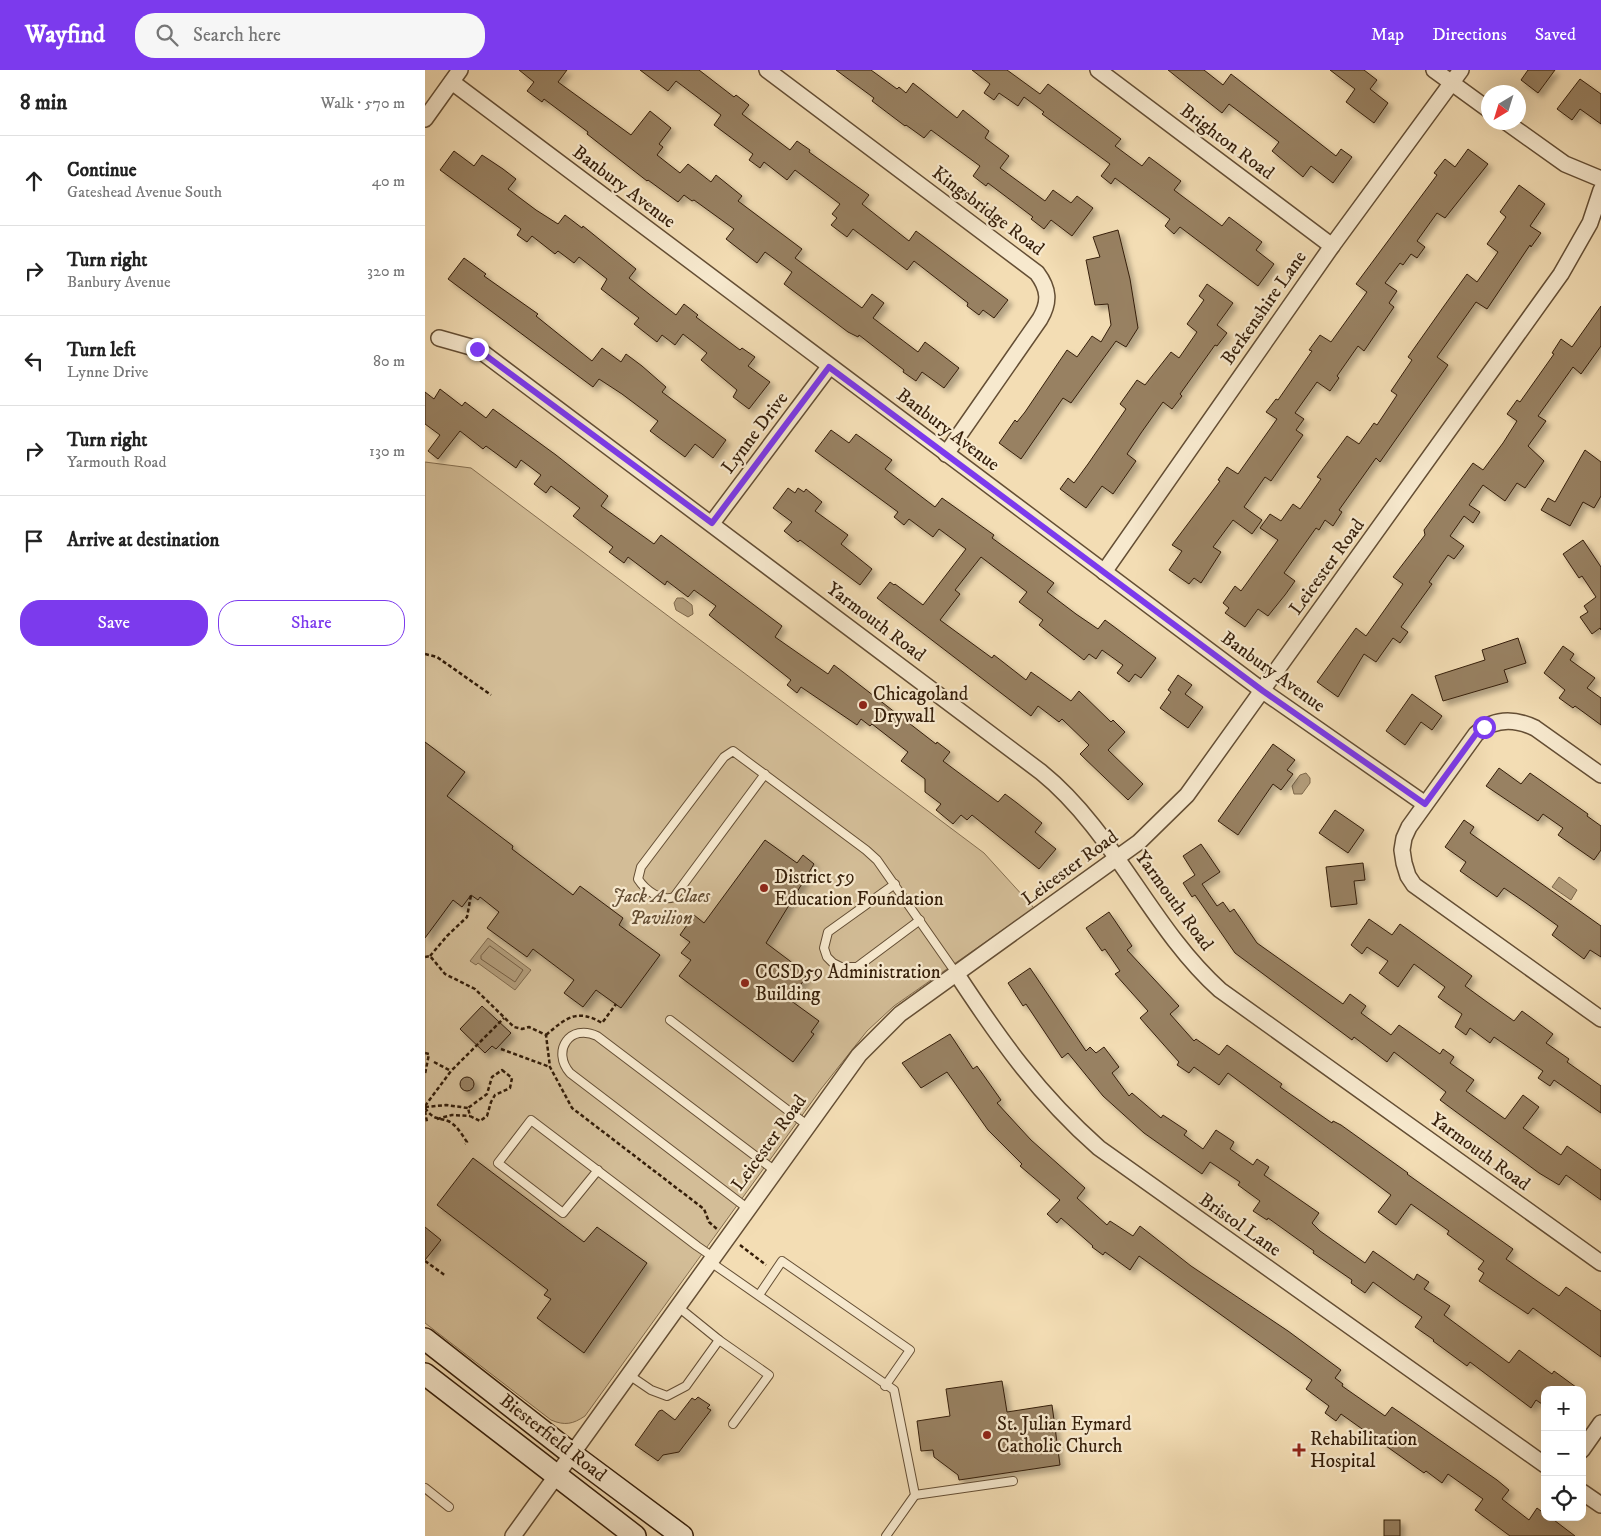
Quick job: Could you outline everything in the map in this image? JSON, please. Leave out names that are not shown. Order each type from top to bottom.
[{"type":"main road","name":"Biesterfield Road","points":[[425,1339],[571,1454],[681,1536]]},
{"type":"main road","name":"Biesterfield Road","points":[[425,1374],[635,1536]]},
{"type":"street","name":"Kingsbridge Road","points":[[767,70],[1037,273],[1046,284],[1047,306],[1040,319],[946,454]]},
{"type":"street","name":"Brighton Road","points":[[1099,70],[1331,246]]},
{"type":"street","points":[[1434,70],[1481,104]]},
{"type":"street","name":"Berkenshire Lane","points":[[1104,572],[1331,246],[1461,70]]},
{"type":"street","name":"Banbury Avenue","points":[[456,76],[829,367],[1263,691],[1425,804]]},
{"type":"street","points":[[425,119],[456,76]]},
{"type":"street","points":[[1516,130],[1565,164],[1601,179]]},
{"type":"street","name":"Leicester Road","points":[[513,1536],[853,1062],[901,1014],[1118,859],[1139,842],[1187,795],[1561,274],[1589,223],[1601,190]]},
{"type":"street","name":"Yarmouth Road","points":[[439,338],[477,349],[712,523],[1052,781],[1072,801],[1118,859],[1182,949],[1203,975],[1220,990],[1601,1263]]},
{"type":"street","name":"Lynne Drive","points":[[712,523],[829,367]]},
{"type":"street","points":[[1601,775],[1535,728],[1524,723],[1506,720],[1484,727],[1476,734],[1409,827],[1402,850],[1407,876],[1414,885],[1601,1019]]},
{"type":"street","name":"Bristol Lane","points":[[956,973],[991,1026],[1035,1085],[1099,1148],[1541,1462]]},
{"type":"street","points":[[1586,1444],[1601,1423]]},
{"type":"street","points":[[1586,1495],[1601,1505]]},
{"type":"lane","points":[[765,774],[674,897],[667,900],[661,898],[641,884],[638,879],[641,867],[724,757],[733,750],[867,850],[895,884],[956,973]]},
{"type":"lane","points":[[895,884],[828,932],[824,948],[827,957],[833,964],[841,967],[857,967],[920,920]]},
{"type":"lane","points":[[670,1020],[807,1125]]},
{"type":"lane","points":[[747,1208],[570,1073],[562,1061],[561,1054],[564,1045],[573,1035],[582,1032],[597,1036],[774,1170]]},
{"type":"lane","points":[[597,1170],[563,1213],[498,1163],[531,1120],[597,1170],[711,1259],[759,1295],[885,1386],[894,1390],[915,1495],[886,1536]]},
{"type":"lane","points":[[759,1295],[782,1261],[910,1350],[885,1386]]},
{"type":"lane","points":[[677,1306],[719,1340],[769,1375],[733,1424]]},
{"type":"lane","points":[[629,1375],[651,1390],[667,1396],[687,1386],[719,1340]]},
{"type":"lane","points":[[915,1495],[1013,1481]]},
{"type":"lane","points":[[425,1488],[449,1507]]},
{"type":"path","points":[[425,654],[437,657],[491,696]]},
{"type":"path","points":[[425,957],[431,956],[447,936],[467,917],[471,895]]},
{"type":"path","points":[[431,956],[445,974],[475,989],[514,1027],[522,1029],[529,1027],[546,1035]]},
{"type":"path","points":[[546,1035],[564,1019],[574,1016],[590,1016],[602,1023],[616,1004]]},
{"type":"path","points":[[427,1122],[425,1108],[451,1071],[504,1018]]},
{"type":"path","points":[[546,1035],[550,1067],[572,1108],[704,1209],[709,1222],[775,1271]]},
{"type":"path","points":[[501,1049],[550,1067]]},
{"type":"path","points":[[425,1053],[429,1054],[425,1074]]},
{"type":"path","points":[[434,1062],[451,1071]]},
{"type":"path","points":[[425,1108],[446,1105],[468,1108],[487,1094],[495,1074],[502,1070],[510,1074],[512,1083],[510,1088],[495,1095],[487,1116],[480,1121],[470,1116],[452,1115],[437,1119]]},
{"type":"path","points":[[425,1108],[437,1119],[449,1121],[457,1127],[467,1142],[465,1144]]},
{"type":"path","points":[[468,1108],[470,1116]]},
{"type":"path","points":[[425,1261],[445,1276]]},
{"type":"green space","name":"Jack A. Claes Pavilion","points":[[425,462],[471,468],[984,853],[1034,908],[894,1006],[867,1031],[821,1089],[585,1416],[569,1423],[551,1420],[425,1323]]},
{"type":"water","points":[[677,598],[683,598],[692,605],[693,614],[688,617],[676,610],[674,603]]},
{"type":"water","points":[[1306,773],[1310,778],[1310,783],[1302,794],[1294,794],[1292,786],[1300,775]]},
{"type":"water","points":[[1559,877],[1577,890],[1571,900],[1552,887]]},
{"type":"water","points":[[488,938],[531,970],[515,990],[478,963],[476,965],[470,961]]},
{"type":"building","points":[[519,70],[567,70],[558,82],[631,135],[650,111],[671,128],[659,144],[663,147],[657,155],[680,173],[688,164],[711,182],[716,175],[742,196],[738,201],[802,249],[795,258],[862,308],[872,294],[884,303],[873,318],[918,352],[925,342],[959,368],[944,388],[922,372],[916,381],[859,335],[858,337],[848,332],[784,284],[792,272],[765,252],[757,263],[726,239],[734,229],[684,195],[678,202],[647,181],[587,134],[588,132],[544,99],[542,102],[527,91],[534,82]]},
{"type":"building","points":[[640,70],[699,70],[734,97],[736,95],[749,105],[742,114],[790,150],[797,141],[810,150],[809,152],[869,195],[862,204],[909,241],[916,231],[1008,300],[994,318],[983,310],[979,315],[967,306],[968,303],[914,261],[907,270],[853,229],[847,237],[831,225],[837,218],[832,214],[840,204],[795,170],[787,180],[764,162],[760,168],[749,160],[753,154],[714,125],[721,115],[676,81],[668,91]]},
{"type":"building","points":[[836,70],[871,70],[897,89],[899,87],[906,93],[913,83],[957,118],[963,110],[989,131],[985,138],[1009,156],[1000,168],[1045,201],[1053,190],[1071,203],[1077,196],[1093,208],[1072,236],[1051,220],[1044,229],[1031,219],[1033,217],[988,183],[986,186],[973,176],[980,166],[931,130],[924,138],[905,126],[872,101],[874,98]]},
{"type":"building","points":[[972,70],[1007,70],[1040,94],[1048,84],[1121,139],[1115,146],[1142,166],[1149,157],[1181,181],[1174,190],[1222,226],[1229,217],[1262,242],[1256,250],[1274,264],[1258,286],[1180,227],[1174,234],[1165,226],[1170,219],[1115,178],[1111,184],[1101,176],[1110,164],[1042,114],[1044,112],[1024,97],[1018,106],[999,93],[994,100],[984,93],[990,84]]},
{"type":"building","points":[[1168,70],[1204,70],[1223,85],[1231,74],[1336,156],[1341,149],[1352,157],[1333,183],[1311,166],[1303,177],[1272,151],[1279,142],[1229,104],[1222,113]]},
{"type":"building","points":[[1330,70],[1364,70],[1377,80],[1370,89],[1388,103],[1374,123],[1346,102],[1355,89]]},
{"type":"building","points":[[1528,70],[1555,70],[1538,93],[1521,80]]},
{"type":"building","points":[[1580,79],[1601,94],[1601,124],[1580,109],[1572,120],[1557,109]]},
{"type":"building","points":[[1468,149],[1488,164],[1445,218],[1437,213],[1417,241],[1425,247],[1417,258],[1411,254],[1403,265],[1400,263],[1385,283],[1397,291],[1389,303],[1394,307],[1364,351],[1358,346],[1337,376],[1339,378],[1330,391],[1317,382],[1295,413],[1304,419],[1296,430],[1303,435],[1271,481],[1265,477],[1244,507],[1262,520],[1252,534],[1233,520],[1213,547],[1221,552],[1201,583],[1194,578],[1189,584],[1169,570],[1182,551],[1172,545],[1220,481],[1218,480],[1227,467],[1238,474],[1277,419],[1266,412],[1276,399],[1278,400],[1312,351],[1309,350],[1320,335],[1331,342],[1367,292],[1356,284],[1437,175],[1434,173],[1445,159],[1455,167]]},
{"type":"building","points":[[454,151],[474,166],[482,155],[503,169],[516,179],[508,189],[558,224],[565,215],[582,228],[583,226],[636,269],[629,278],[676,315],[684,304],[698,315],[696,317],[740,350],[742,348],[755,357],[748,366],[770,382],[749,409],[733,397],[737,390],[701,360],[707,353],[683,334],[675,345],[662,335],[657,342],[634,324],[639,318],[601,289],[607,279],[579,257],[574,263],[558,251],[555,254],[532,236],[527,242],[517,235],[521,229],[440,170]]},
{"type":"building","points":[[1519,185],[1545,204],[1530,226],[1541,233],[1531,247],[1530,245],[1487,309],[1476,302],[1437,357],[1448,365],[1380,462],[1376,458],[1339,510],[1342,512],[1333,526],[1325,520],[1319,530],[1316,528],[1284,573],[1295,581],[1285,595],[1268,616],[1258,609],[1245,627],[1225,613],[1229,608],[1223,603],[1235,586],[1241,591],[1278,540],[1260,528],[1270,514],[1281,521],[1293,504],[1300,509],[1321,479],[1317,477],[1347,436],[1359,444],[1374,423],[1377,425],[1397,395],[1391,391],[1412,360],[1408,357],[1467,274],[1477,282],[1498,252],[1487,244],[1506,217],[1500,212]]},
{"type":"building","points":[[1118,230],[1130,279],[1138,328],[1126,347],[1116,341],[1071,403],[1063,398],[1021,459],[999,443],[1015,420],[1017,422],[1025,412],[1067,350],[1077,357],[1092,336],[1101,342],[1111,325],[1108,304],[1095,305],[1086,260],[1100,257],[1093,237]]},
{"type":"building","points":[[464,258],[486,274],[484,276],[538,314],[536,316],[592,361],[602,348],[621,362],[626,354],[642,366],[666,387],[662,392],[726,440],[713,458],[695,444],[685,457],[650,431],[658,421],[599,379],[593,387],[448,279]]},
{"type":"building","points":[[1207,284],[1233,303],[1217,325],[1227,333],[1217,346],[1215,345],[1180,394],[1182,396],[1172,409],[1163,402],[1141,433],[1127,454],[1136,461],[1113,494],[1102,486],[1086,508],[1060,489],[1068,478],[1074,483],[1088,464],[1126,409],[1120,404],[1137,380],[1145,385],[1171,352],[1179,358],[1197,332],[1187,324],[1204,300],[1199,296]]},
{"type":"building","points":[[1601,306],[1601,346],[1581,374],[1573,367],[1538,416],[1546,421],[1528,446],[1544,461],[1525,488],[1517,483],[1505,501],[1483,485],[1469,505],[1480,512],[1473,523],[1464,516],[1450,536],[1464,546],[1454,559],[1448,555],[1429,582],[1432,584],[1401,627],[1408,632],[1400,643],[1393,638],[1376,662],[1364,654],[1338,697],[1317,682],[1356,628],[1366,636],[1403,584],[1393,577],[1425,535],[1424,530],[1473,463],[1483,470],[1503,443],[1517,421],[1507,414],[1517,400],[1520,402],[1554,354],[1552,353],[1561,339],[1572,347]]},
{"type":"building","points":[[440,389],[462,406],[465,402],[486,418],[493,409],[556,455],[608,496],[601,506],[654,544],[661,535],[782,626],[775,637],[828,674],[834,665],[936,744],[937,742],[950,752],[943,761],[998,802],[1005,794],[1017,803],[1042,823],[1035,832],[1056,849],[1039,869],[972,815],[967,820],[961,815],[953,824],[936,810],[941,804],[925,792],[925,779],[901,761],[908,752],[872,724],[870,726],[861,719],[857,725],[801,687],[797,693],[787,685],[791,680],[709,615],[716,606],[694,590],[688,597],[667,581],[665,585],[628,557],[624,563],[609,552],[613,547],[573,516],[580,508],[551,486],[546,493],[534,484],[541,475],[521,460],[516,468],[486,446],[483,449],[460,431],[438,459],[428,451],[440,435],[425,424],[425,392],[434,399]]},
{"type":"building","points":[[831,430],[849,443],[856,434],[892,460],[885,469],[935,507],[942,498],[994,535],[992,538],[1054,583],[1047,592],[1076,614],[1098,629],[1105,620],[1156,658],[1141,678],[1135,674],[1129,682],[1117,673],[1123,665],[1102,650],[1096,659],[1089,654],[1084,660],[1039,625],[1043,620],[1019,602],[1027,592],[981,557],[955,590],[960,594],[940,620],[992,658],[994,655],[1026,680],[1031,672],[1071,701],[1079,691],[1111,722],[1113,720],[1125,732],[1108,750],[1143,784],[1128,800],[1080,754],[1089,745],[1062,719],[1059,722],[1038,706],[1031,716],[877,598],[890,582],[923,605],[966,549],[939,529],[933,537],[909,519],[904,525],[894,517],[898,512],[815,451]]},
{"type":"building","points":[[1585,450],[1601,462],[1601,496],[1594,508],[1583,502],[1570,526],[1541,510],[1548,498],[1555,502]]},
{"type":"building","points":[[788,488],[795,493],[798,488],[804,492],[806,489],[822,502],[815,511],[848,535],[841,544],[872,569],[860,585],[800,540],[798,542],[784,531],[792,522],[773,508]]},
{"type":"building","points":[[1583,540],[1601,567],[1601,630],[1600,628],[1592,634],[1580,617],[1588,612],[1584,606],[1596,597],[1582,576],[1579,578],[1563,554]]},
{"type":"building","points":[[1518,638],[1526,663],[1504,670],[1508,682],[1443,701],[1435,676],[1485,660],[1482,650]]},
{"type":"building","points":[[1563,646],[1574,654],[1570,660],[1595,678],[1587,688],[1601,698],[1601,725],[1575,706],[1573,708],[1559,698],[1565,690],[1544,673]]},
{"type":"building","points":[[1178,675],[1192,685],[1185,694],[1203,707],[1188,728],[1160,708],[1171,692],[1168,690]]},
{"type":"building","points":[[1412,694],[1442,716],[1432,730],[1421,722],[1405,745],[1386,731]]},
{"type":"building","name":"Jack A. Claes Pavilion","points":[[425,742],[465,772],[447,796],[513,846],[512,849],[573,895],[580,886],[623,918],[619,925],[660,955],[621,1008],[596,990],[583,1007],[564,993],[574,980],[533,949],[527,957],[487,928],[499,912],[480,897],[478,900],[471,895],[462,907],[453,900],[425,938]]},
{"type":"building","points":[[1273,744],[1295,760],[1287,770],[1293,774],[1281,790],[1273,784],[1238,835],[1218,821]]},
{"type":"building","points":[[1499,768],[1521,784],[1530,773],[1588,814],[1587,816],[1601,826],[1601,850],[1594,860],[1558,835],[1563,828],[1543,814],[1538,821],[1486,786]]},
{"type":"building","points":[[1335,810],[1364,830],[1348,853],[1319,833]]},
{"type":"building","points":[[1464,820],[1474,827],[1470,833],[1601,926],[1601,957],[1590,950],[1584,959],[1552,935],[1558,926],[1526,903],[1504,888],[1497,897],[1460,871],[1466,862],[1445,847]]},
{"type":"building","name":"CCSD59 Administration Building","points":[[765,840],[797,863],[803,855],[814,864],[766,943],[806,973],[804,975],[806,977],[790,1000],[819,1021],[811,1032],[814,1034],[793,1062],[679,976],[691,960],[681,953],[690,942],[680,935],[694,915],[704,923]]},
{"type":"building","points":[[1201,844],[1220,872],[1202,884],[1217,906],[1223,902],[1230,912],[1234,909],[1257,943],[1343,1004],[1350,994],[1366,1006],[1361,1013],[1391,1035],[1399,1025],[1440,1054],[1443,1049],[1454,1057],[1450,1063],[1474,1080],[1466,1091],[1505,1119],[1523,1095],[1539,1107],[1523,1128],[1561,1155],[1567,1146],[1601,1170],[1601,1200],[1566,1175],[1559,1185],[1539,1173],[1440,1100],[1446,1092],[1394,1052],[1387,1062],[1354,1037],[1352,1040],[1235,953],[1195,895],[1192,897],[1183,883],[1195,875],[1183,856]]},
{"type":"building","points":[[1363,863],[1365,880],[1354,881],[1357,904],[1331,907],[1326,867]]},
{"type":"building","points":[[1109,912],[1132,946],[1127,950],[1179,1006],[1170,1014],[1194,1041],[1196,1039],[1219,1055],[1227,1045],[1282,1084],[1280,1087],[1332,1123],[1333,1121],[1341,1125],[1513,1249],[1506,1259],[1559,1296],[1566,1287],[1601,1311],[1601,1357],[1533,1308],[1528,1314],[1479,1281],[1484,1273],[1478,1269],[1484,1261],[1447,1234],[1449,1231],[1411,1204],[1396,1225],[1378,1212],[1391,1195],[1228,1073],[1219,1085],[1194,1067],[1189,1073],[1177,1065],[1179,1062],[1140,1018],[1148,1011],[1115,974],[1120,971],[1105,949],[1102,951],[1086,928]]},
{"type":"building","points":[[1369,919],[1392,935],[1400,924],[1472,976],[1465,986],[1487,1002],[1514,1021],[1522,1011],[1553,1034],[1546,1043],[1569,1059],[1567,1062],[1601,1086],[1601,1113],[1554,1080],[1550,1086],[1538,1078],[1543,1071],[1494,1037],[1490,1043],[1470,1028],[1466,1035],[1455,1027],[1462,1014],[1438,997],[1445,987],[1414,964],[1398,987],[1379,973],[1388,961],[1367,947],[1362,954],[1351,945]]},
{"type":"building","points":[[1030,968],[1086,1051],[1090,1047],[1096,1053],[1104,1047],[1119,1067],[1112,1073],[1129,1096],[1132,1093],[1161,1118],[1163,1115],[1187,1131],[1184,1135],[1203,1149],[1216,1130],[1234,1142],[1230,1149],[1253,1165],[1257,1159],[1269,1167],[1264,1175],[1319,1213],[1312,1223],[1320,1231],[1365,1263],[1373,1251],[1414,1280],[1417,1274],[1429,1282],[1424,1289],[1450,1306],[1444,1315],[1509,1363],[1519,1350],[1552,1374],[1554,1371],[1575,1386],[1541,1386],[1541,1403],[1536,1400],[1531,1408],[1470,1362],[1467,1366],[1415,1327],[1422,1317],[1373,1282],[1365,1293],[1351,1283],[1352,1280],[1313,1253],[1314,1251],[1268,1218],[1267,1220],[1253,1211],[1260,1201],[1238,1185],[1240,1182],[1210,1162],[1202,1174],[1144,1133],[1103,1096],[1068,1053],[1062,1058],[1026,1004],[1023,1006],[1008,983]]},
{"type":"building","points":[[482,1006],[511,1033],[496,1049],[492,1046],[485,1053],[460,1029]]},
{"type":"building","points":[[950,1034],[973,1069],[977,1066],[1001,1100],[997,1103],[1031,1140],[1085,1188],[1077,1198],[1107,1225],[1110,1221],[1133,1236],[1140,1226],[1191,1266],[1288,1331],[1341,1370],[1335,1378],[1343,1384],[1342,1386],[1385,1416],[1392,1407],[1497,1480],[1509,1490],[1502,1499],[1529,1520],[1537,1508],[1541,1511],[1541,1521],[1555,1521],[1575,1536],[1510,1536],[1475,1510],[1483,1499],[1448,1474],[1442,1483],[1426,1471],[1424,1473],[1341,1414],[1336,1421],[1325,1413],[1329,1406],[1306,1389],[1312,1380],[1139,1256],[1130,1270],[1105,1252],[1103,1255],[1092,1247],[1061,1218],[1057,1223],[1047,1214],[1060,1200],[1020,1166],[1022,1164],[988,1130],[947,1072],[921,1088],[902,1063]]},
{"type":"building","points":[[464,1077],[470,1077],[474,1084],[470,1091],[464,1091],[460,1087],[460,1081]]},
{"type":"building","points":[[473,1158],[584,1242],[597,1227],[647,1263],[584,1353],[537,1318],[551,1299],[544,1295],[548,1290],[437,1205]]},
{"type":"building","points":[[425,1227],[441,1240],[425,1260]]},
{"type":"building","name":"St. Julian Eymard Catholic Church","points":[[1002,1381],[1007,1412],[1052,1405],[1060,1465],[959,1480],[958,1475],[934,1457],[933,1450],[921,1451],[917,1421],[950,1416],[946,1389]]},
{"type":"building","points":[[698,1397],[710,1405],[707,1408],[711,1410],[679,1452],[663,1455],[658,1461],[635,1445],[659,1411],[662,1410],[675,1420],[692,1398],[695,1400]]},
{"type":"building","points":[[1384,1520],[1400,1520],[1400,1536],[1384,1536]]},
{"type":"place","name":"Chicagoland Drywall","points":[[863,705]]},
{"type":"place","name":"District 59 Education Foundation","points":[[764,888]]},
{"type":"place","name":"CCSD59 Administration Building","points":[[745,983]]},
{"type":"place","name":"St. Julian Eymard Catholic Church","points":[[987,1435]]},
{"type":"place","name":"Rehabilitation Hospital","points":[[1299,1450]]},
{"type":"route","points":[[477,349],[712,523],[829,367],[1263,691],[1425,804],[1476,734],[1484,727]]}]
